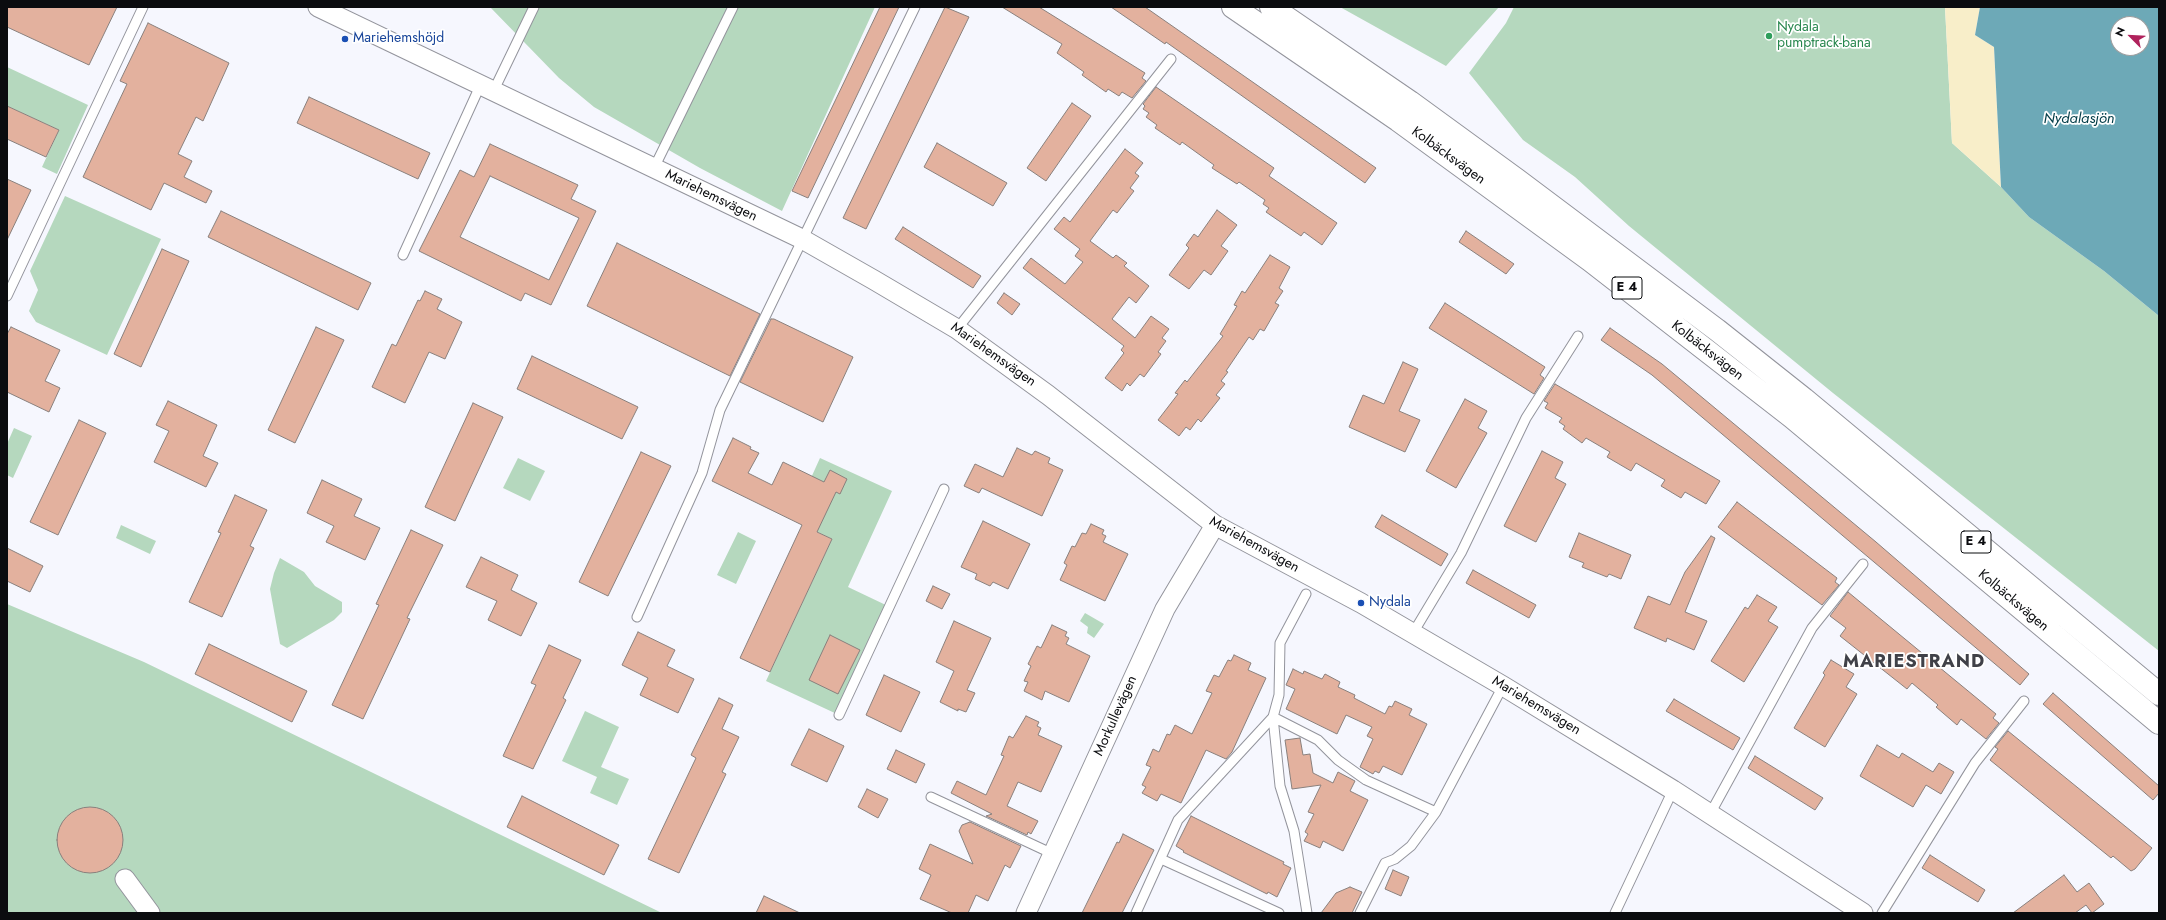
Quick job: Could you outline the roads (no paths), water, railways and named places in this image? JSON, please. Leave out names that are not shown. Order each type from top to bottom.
[{"type":"highway","name":"Kolbäcksvägen","points":[[1233,7],[1398,120],[1590,260],[1792,417],[2159,722]]},
{"type":"highway","name":"Kolbäcksvägen","points":[[1271,7],[1410,102],[1717,330],[1804,399],[2159,694]]},
{"type":"street","name":"Mariehemsvägen","points":[[318,7],[486,89],[802,239],[957,330],[1048,395],[1215,525],[1413,633],[1503,686],[1673,790],[1854,910]]},
{"type":"street","name":"Morkullevägen","points":[[1026,913],[1165,609],[1215,525]]},
{"type":"street","points":[[125,879],[150,913]]},
{"type":"lane","points":[[7,296],[143,7]]},
{"type":"lane","points":[[402,255],[486,89],[534,7]]},
{"type":"lane","name":"Mariehemsvägen","points":[[654,168],[733,7]]},
{"type":"lane","points":[[637,617],[702,473],[720,410],[915,7]]},
{"type":"lane","points":[[957,330],[1171,59]]},
{"type":"lane","points":[[1413,633],[1461,553],[1526,418],[1578,336]]},
{"type":"lane","points":[[840,715],[944,489]]},
{"type":"lane","points":[[1710,814],[1812,628],[1863,564]]},
{"type":"lane","points":[[1306,594],[1280,644],[1279,696],[1273,717],[1280,786],[1294,831],[1307,913]]},
{"type":"lane","points":[[1360,913],[1385,863],[1394,859],[1411,846],[1436,812],[1503,686]]},
{"type":"lane","points":[[1882,913],[1975,763],[2024,701]]},
{"type":"lane","points":[[1273,717],[1318,740],[1338,760],[1366,780],[1436,812]]},
{"type":"lane","points":[[1136,913],[1178,820],[1273,717]]},
{"type":"lane","points":[[1615,913],[1673,790]]},
{"type":"lane","points":[[931,797],[1053,854]]},
{"type":"lane","points":[[1161,859],[1279,913]]},
{"type":"water","name":"Nydalasjön","points":[[1980,7],[2159,7],[2159,316],[2104,271],[2029,217],[2001,187],[1994,47],[1975,35]]},
{"type":"place","name":"Nydala pumptrack-bana","points":[[1769,36]]},
{"type":"place","name":"Mariehemshöjd","points":[[345,39]]},
{"type":"place","name":"Nydala","points":[[1361,603]]},
{"type":"district","name":"MARIESTRAND","points":[[1914,663]]}]
